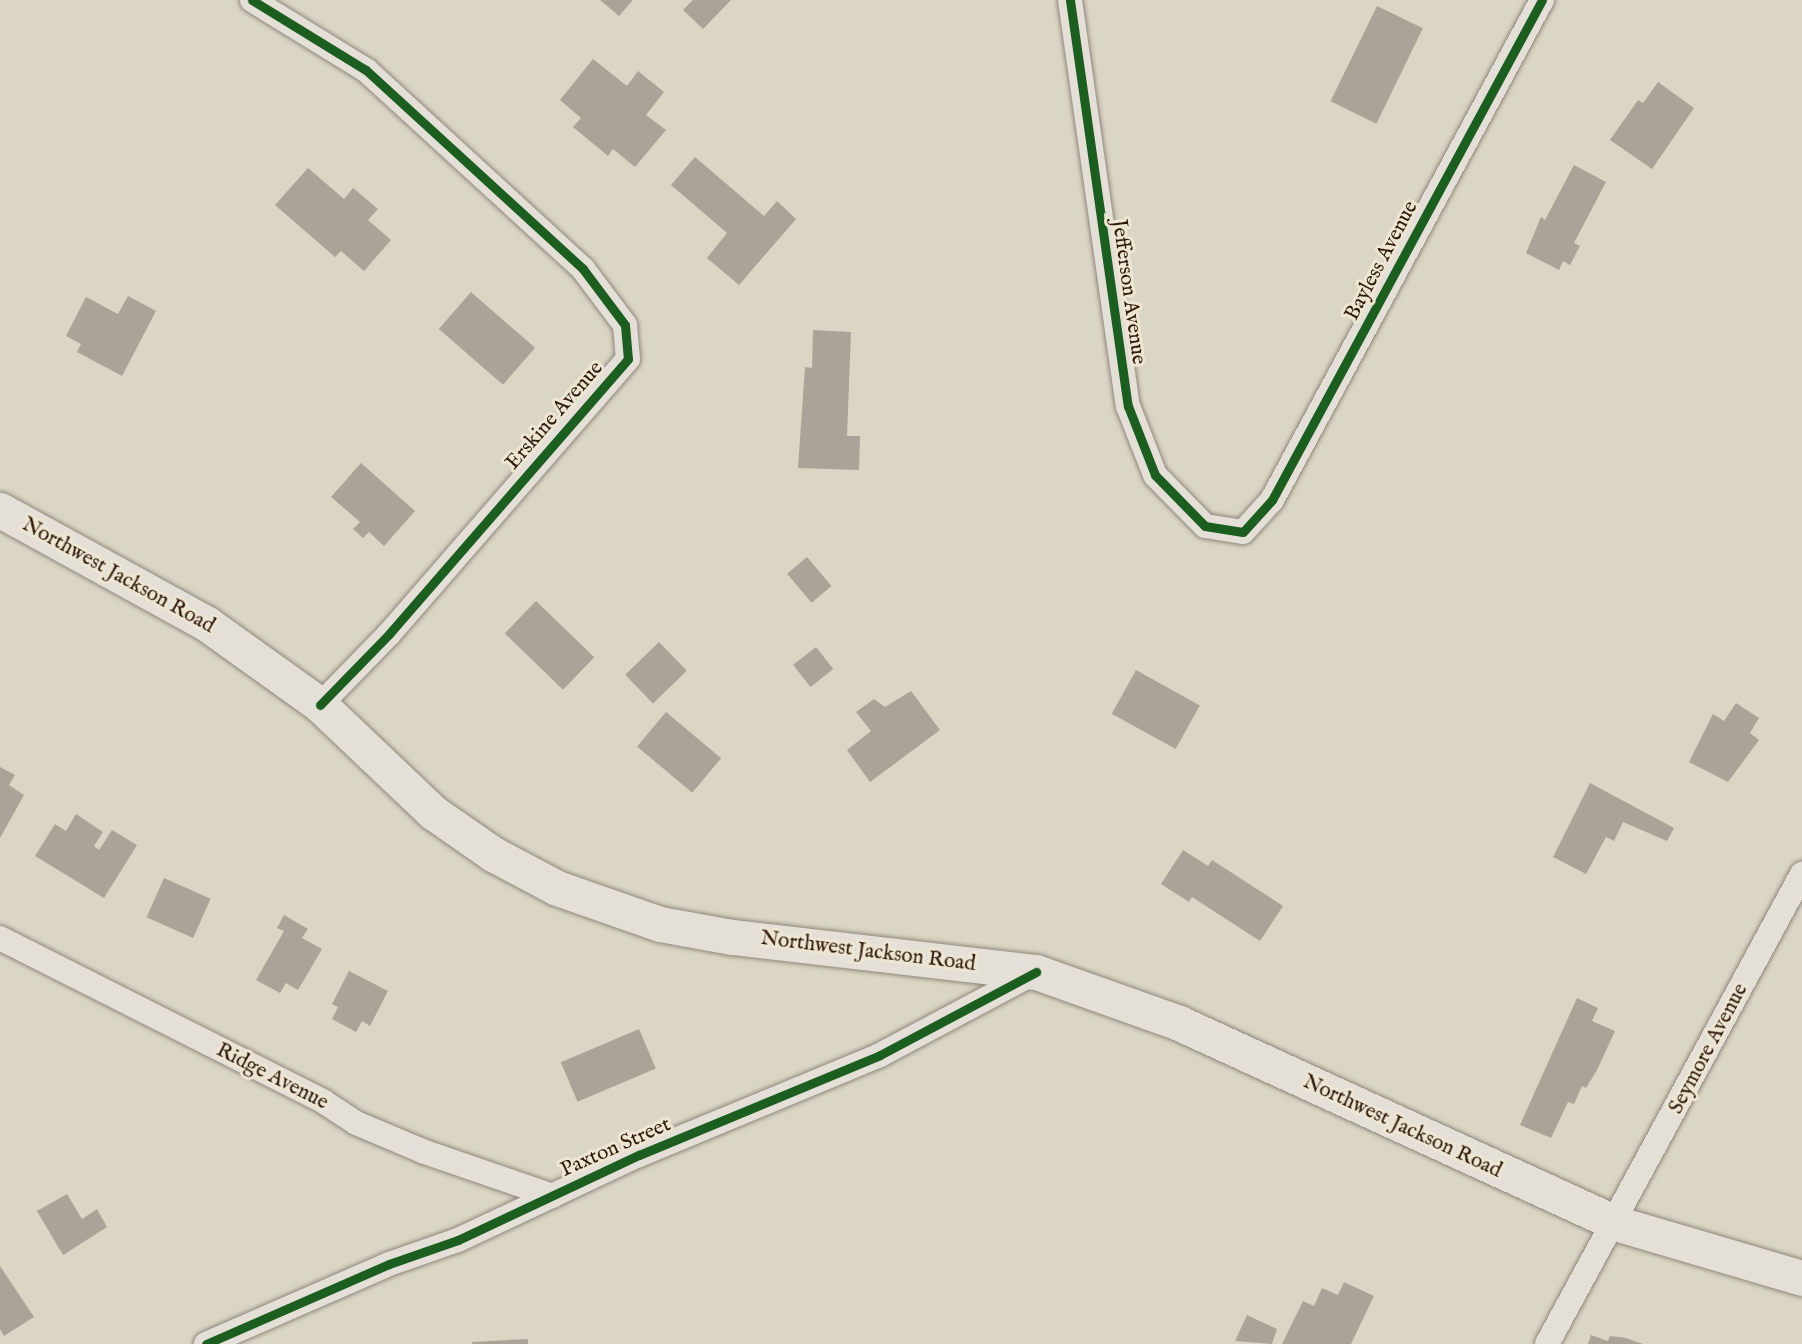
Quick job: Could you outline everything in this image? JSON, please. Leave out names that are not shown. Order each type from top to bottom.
[{"type":"main road","name":"Northwest Jackson Road","points":[[0,510],[208,624],[320,705],[434,813],[493,854],[557,888],[625,914],[732,937],[1036,972],[1179,1023],[1615,1223],[1802,1278]]},
{"type":"street","name":"Erskine Avenue","points":[[252,0],[366,70],[583,269],[625,325],[628,359],[389,634],[320,705]]},
{"type":"street","name":"Jefferson Avenue","points":[[1070,0],[1128,406],[1155,475],[1205,526],[1243,532]]},
{"type":"street","name":"Bayless Avenue","points":[[1243,532],[1272,500],[1542,0]]},
{"type":"street","name":"Seymore Avenue","points":[[1547,1344],[1802,874]]},
{"type":"street","name":"Ridge Avenue","points":[[0,938],[324,1102],[356,1123],[425,1152],[553,1196]]},
{"type":"street","name":"Paxton Street","points":[[206,1344],[389,1264],[458,1240],[639,1155],[880,1055],[1036,972]]},
{"type":"building","points":[[600,0],[633,0],[619,16]]},
{"type":"building","points":[[693,0],[731,0],[703,29],[683,10]]},
{"type":"building","points":[[1377,6],[1423,28],[1376,124],[1331,101]]},
{"type":"building","points":[[593,59],[627,86],[638,71],[664,92],[646,115],[666,130],[635,167],[613,149],[608,156],[573,127],[581,118],[560,100]]},
{"type":"building","points":[[1658,82],[1694,108],[1652,169],[1610,140],[1638,100],[1643,103]]},
{"type":"building","points":[[695,157],[764,216],[777,201],[796,219],[739,285],[707,258],[727,233],[671,185]]},
{"type":"building","points":[[1574,165],[1606,182],[1574,243],[1580,246],[1570,265],[1563,261],[1559,270],[1526,253],[1541,217],[1545,220]]},
{"type":"building","points":[[308,168],[344,199],[353,188],[378,209],[368,220],[391,240],[364,271],[341,251],[335,257],[275,205]]},
{"type":"building","points":[[471,292],[535,348],[503,385],[439,329]]},
{"type":"building","points":[[128,296],[156,311],[122,376],[77,352],[81,344],[66,336],[86,297],[118,314]]},
{"type":"building","points":[[813,330],[851,332],[847,436],[860,436],[859,470],[798,468],[805,367],[812,368]]},
{"type":"building","points":[[361,463],[415,511],[384,546],[369,532],[363,538],[353,529],[360,522],[331,497]]},
{"type":"building","points":[[807,557],[831,586],[812,603],[787,574]]},
{"type":"building","points":[[536,601],[594,657],[563,690],[505,633]]},
{"type":"building","points":[[659,642],[687,671],[653,703],[625,675]]},
{"type":"building","points":[[816,647],[833,669],[810,687],[793,665]]},
{"type":"building","points":[[1136,670],[1200,705],[1176,749],[1112,714]]},
{"type":"building","points":[[911,691],[940,730],[870,782],[847,750],[871,731],[856,712],[874,699],[885,707]]},
{"type":"building","points":[[1736,703],[1759,718],[1750,733],[1759,740],[1728,782],[1689,762],[1713,714],[1724,721]]},
{"type":"building","points":[[666,712],[721,758],[692,793],[637,746]]},
{"type":"building","points":[[0,767],[15,775],[9,785],[24,795],[0,838]]},
{"type":"building","points":[[1590,783],[1674,828],[1667,841],[1623,822],[1614,841],[1606,837],[1586,874],[1553,857]]},
{"type":"building","points":[[76,814],[103,832],[94,846],[99,850],[112,830],[137,845],[104,898],[35,856],[55,824],[66,831]]},
{"type":"building","points":[[1183,850],[1208,866],[1212,860],[1283,906],[1260,941],[1192,897],[1189,902],[1161,884]]},
{"type":"building","points":[[164,878],[211,899],[193,938],[147,917]]},
{"type":"building","points":[[284,915],[308,929],[302,938],[322,949],[298,990],[286,983],[280,993],[256,980],[284,931],[277,928]]},
{"type":"building","points":[[349,971],[388,991],[370,1026],[362,1021],[356,1032],[332,1019],[338,1007],[332,1004]]},
{"type":"building","points":[[1577,998],[1598,1008],[1592,1021],[1615,1031],[1597,1070],[1586,1088],[1582,1086],[1574,1104],[1568,1102],[1551,1138],[1520,1125]]},
{"type":"building","points":[[639,1029],[656,1069],[578,1102],[561,1062]]},
{"type":"building","points":[[67,1194],[82,1219],[97,1209],[107,1227],[63,1255],[37,1211]]},
{"type":"building","points":[[0,1266],[34,1317],[4,1336],[0,1329]]},
{"type":"building","points":[[1344,1282],[1374,1296],[1351,1344],[1282,1344],[1303,1301],[1314,1306],[1322,1288],[1338,1295]]},
{"type":"building","points":[[1247,1315],[1277,1329],[1272,1344],[1235,1341]]},
{"type":"building","points":[[1591,1335],[1608,1341],[1610,1336],[1626,1338],[1643,1344],[1588,1344]]},
{"type":"building","points":[[528,1339],[528,1344],[472,1344],[472,1342]]},
{"type":"cycle path","points":[[252,0],[366,70],[583,269],[625,325],[628,359],[389,634],[320,705]]},
{"type":"cycle path","points":[[1070,0],[1128,406],[1155,475],[1205,526],[1243,532],[1272,500],[1542,0]]},
{"type":"cycle path","points":[[206,1344],[389,1264],[458,1240],[639,1155],[880,1055],[1036,972]]}]
